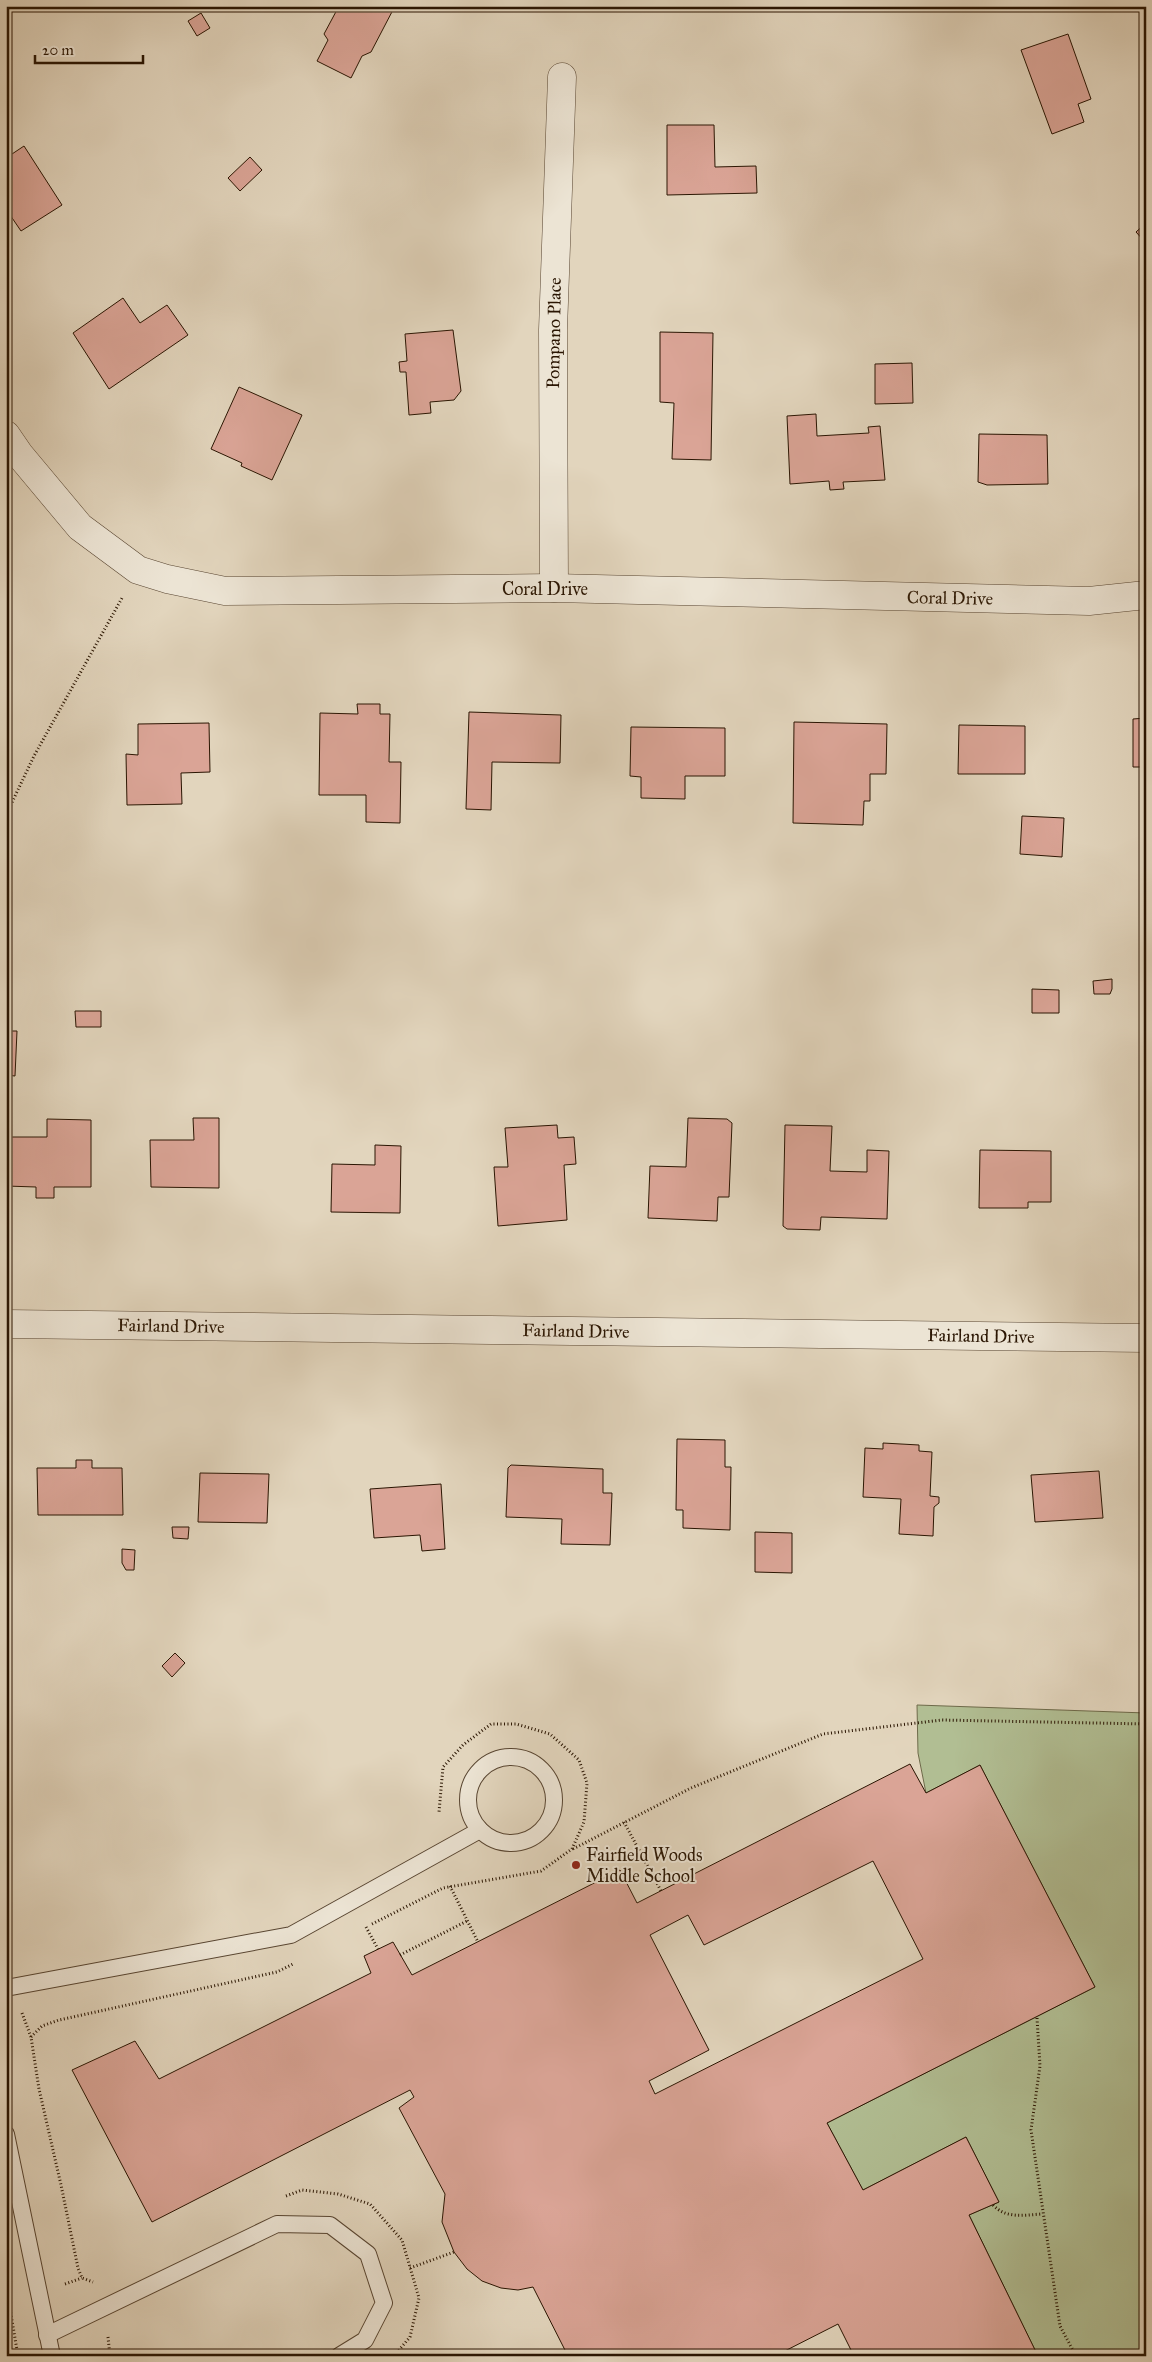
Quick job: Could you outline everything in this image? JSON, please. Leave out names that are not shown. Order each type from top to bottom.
[{"type":"street","name":"Pompano Place","points":[[554,588],[553,330],[562,78]]},
{"type":"street","name":"Coral Drive","points":[[6,435],[19,454],[80,527],[138,570],[167,579],[225,591],[554,588],[1089,601],[1146,595]]},
{"type":"street","name":"Fairland Drive","points":[[6,1324],[1146,1338]]},
{"type":"lane","points":[[509,1757],[524,1759],[536,1766],[546,1776],[552,1788],[554,1803],[551,1816],[544,1829],[533,1838],[520,1843],[505,1843],[492,1839],[480,1830],[472,1818],[468,1806],[468,1791],[478,1772],[495,1760],[509,1757]]},
{"type":"lane","points":[[9,1988],[290,1935],[480,1830]]},
{"type":"lane","points":[[6,2134],[10,2172],[52,2356]]},
{"type":"lane","points":[[47,2336],[277,2224],[330,2225],[368,2254],[384,2303],[365,2340],[339,2356]]},
{"type":"path","points":[[6,815],[34,756],[138,570]]},
{"type":"path","points":[[572,1849],[692,1788],[823,1734],[942,1720],[1146,1724]]},
{"type":"path","points":[[624,1822],[661,1891]]},
{"type":"path","points":[[450,1886],[478,1942]]},
{"type":"path","points":[[400,1955],[467,1920]]},
{"type":"path","points":[[366,1927],[378,1949]]},
{"type":"path","points":[[9,1988],[31,2037],[39,2089],[78,2268],[82,2278],[101,2283],[110,2356]]},
{"type":"path","points":[[1037,2018],[1040,2066],[1031,2130],[1060,2326],[1076,2356]]},
{"type":"path","points":[[993,2205],[999,2212],[1010,2216],[1042,2214]]},
{"type":"path","points":[[410,2268],[454,2252]]},
{"type":"path","points":[[6,2285],[18,2356]]},
{"type":"green space","points":[[917,1705],[1146,1713],[1146,2356],[1038,2356],[969,2215],[999,2202],[966,2137],[863,2190],[827,2123],[1095,1987],[980,1765],[926,1793],[918,1753]]},
{"type":"building","points":[[339,6],[395,6],[371,52],[362,56],[351,78],[317,61],[328,40],[324,34]]},
{"type":"building","points":[[201,13],[210,28],[197,36],[188,21]]},
{"type":"building","points":[[1068,34],[1091,99],[1078,104],[1084,122],[1052,134],[1021,50]]},
{"type":"building","points":[[667,125],[714,125],[715,167],[756,166],[757,193],[667,195]]},
{"type":"building","points":[[24,146],[62,205],[21,231],[6,209],[6,158]]},
{"type":"building","points":[[250,157],[262,170],[240,191],[228,178]]},
{"type":"building","points":[[1146,223],[1146,243],[1136,232]]},
{"type":"building","points":[[123,298],[140,323],[167,305],[188,335],[109,389],[73,333]]},
{"type":"building","points":[[453,330],[461,391],[454,400],[430,402],[431,413],[409,415],[406,372],[400,372],[399,362],[407,361],[405,334]]},
{"type":"building","points":[[660,332],[713,333],[711,460],[672,459],[674,403],[660,402]]},
{"type":"building","points":[[912,363],[913,403],[875,404],[875,364]]},
{"type":"building","points":[[239,387],[302,415],[272,480],[241,466],[242,463],[211,449]]},
{"type":"building","points":[[816,414],[817,436],[869,433],[868,427],[880,426],[885,480],[843,482],[844,489],[830,490],[829,481],[790,484],[787,416]]},
{"type":"building","points":[[979,434],[1047,435],[1048,484],[987,485],[978,482]]},
{"type":"building","points":[[357,704],[380,704],[380,714],[390,714],[389,762],[401,762],[400,823],[366,822],[366,795],[319,795],[320,713],[358,714]]},
{"type":"building","points":[[469,712],[561,715],[560,763],[492,762],[491,810],[466,809]]},
{"type":"building","points":[[1146,718],[1146,767],[1133,767],[1133,719]]},
{"type":"building","points":[[794,722],[887,724],[886,774],[870,774],[870,801],[864,801],[863,825],[793,823]]},
{"type":"building","points":[[209,723],[210,772],[181,773],[182,804],[127,805],[126,754],[138,755],[138,724]]},
{"type":"building","points":[[959,725],[1025,726],[1025,774],[958,774]]},
{"type":"building","points":[[631,727],[725,728],[725,776],[685,776],[685,799],[641,798],[641,777],[630,776]]},
{"type":"building","points":[[1022,816],[1064,818],[1062,857],[1020,854]]},
{"type":"building","points":[[1112,979],[1110,994],[1094,994],[1093,981]]},
{"type":"building","points":[[1032,989],[1059,990],[1059,1013],[1032,1013]]},
{"type":"building","points":[[75,1011],[101,1011],[101,1027],[76,1027]]},
{"type":"building","points":[[6,1031],[17,1031],[15,1076],[6,1075]]},
{"type":"building","points":[[193,1118],[219,1118],[219,1188],[151,1187],[150,1140],[194,1140]]},
{"type":"building","points":[[688,1118],[727,1119],[732,1123],[729,1197],[718,1197],[717,1221],[648,1218],[650,1166],[686,1167]]},
{"type":"building","points":[[47,1119],[91,1120],[91,1187],[54,1187],[54,1198],[36,1198],[36,1187],[6,1186],[6,1137],[47,1137]]},
{"type":"building","points":[[557,1125],[558,1138],[574,1137],[576,1164],[564,1165],[567,1220],[498,1226],[494,1167],[508,1167],[505,1128]]},
{"type":"building","points":[[785,1125],[832,1126],[830,1171],[867,1172],[867,1150],[889,1151],[887,1219],[821,1217],[820,1230],[787,1229],[783,1226]]},
{"type":"building","points":[[375,1145],[401,1146],[400,1213],[331,1212],[332,1164],[375,1165]]},
{"type":"building","points":[[980,1150],[1051,1151],[1051,1202],[1028,1202],[1028,1208],[979,1208]]},
{"type":"building","points":[[677,1439],[725,1440],[725,1467],[731,1467],[730,1530],[683,1528],[683,1510],[676,1510]]},
{"type":"building","points":[[883,1443],[919,1445],[919,1451],[932,1452],[930,1496],[939,1497],[939,1503],[934,1507],[933,1536],[899,1534],[901,1499],[863,1497],[865,1448],[883,1449]]},
{"type":"building","points":[[76,1460],[92,1460],[92,1468],[122,1468],[123,1515],[38,1515],[37,1468],[76,1468]]},
{"type":"building","points":[[511,1465],[603,1469],[603,1493],[612,1493],[610,1545],[561,1544],[562,1519],[506,1517],[508,1468]]},
{"type":"building","points":[[1099,1471],[1103,1518],[1035,1522],[1031,1475]]},
{"type":"building","points":[[200,1473],[269,1474],[267,1523],[198,1522]]},
{"type":"building","points":[[441,1484],[445,1549],[422,1551],[420,1535],[374,1538],[370,1489]]},
{"type":"building","points":[[172,1527],[189,1527],[188,1539],[173,1538]]},
{"type":"building","points":[[755,1532],[792,1533],[792,1573],[755,1572]]},
{"type":"building","points":[[122,1549],[135,1550],[134,1570],[126,1570],[122,1563]]},
{"type":"building","points":[[175,1653],[185,1663],[172,1677],[162,1666]]},
{"type":"building","points":[[910,1764],[926,1793],[980,1765],[1095,1987],[827,2123],[863,2190],[966,2137],[999,2202],[969,2215],[1038,2356],[854,2356],[838,2324],[775,2356],[568,2356],[533,2287],[518,2290],[501,2288],[482,2281],[467,2269],[454,2252],[442,2222],[445,2194],[399,2108],[414,2097],[410,2090],[152,2222],[72,2070],[135,2041],[159,2079],[371,1973],[364,1956],[393,1942],[412,1975],[620,1870],[637,1903]],"holes":[[[873,1861],[923,1959],[655,2094],[649,2081],[709,2050],[650,1935],[688,1915],[704,1945]]]},
{"type":"place","name":"Fairfield Woods Middle School","points":[[576,1865]]}]
